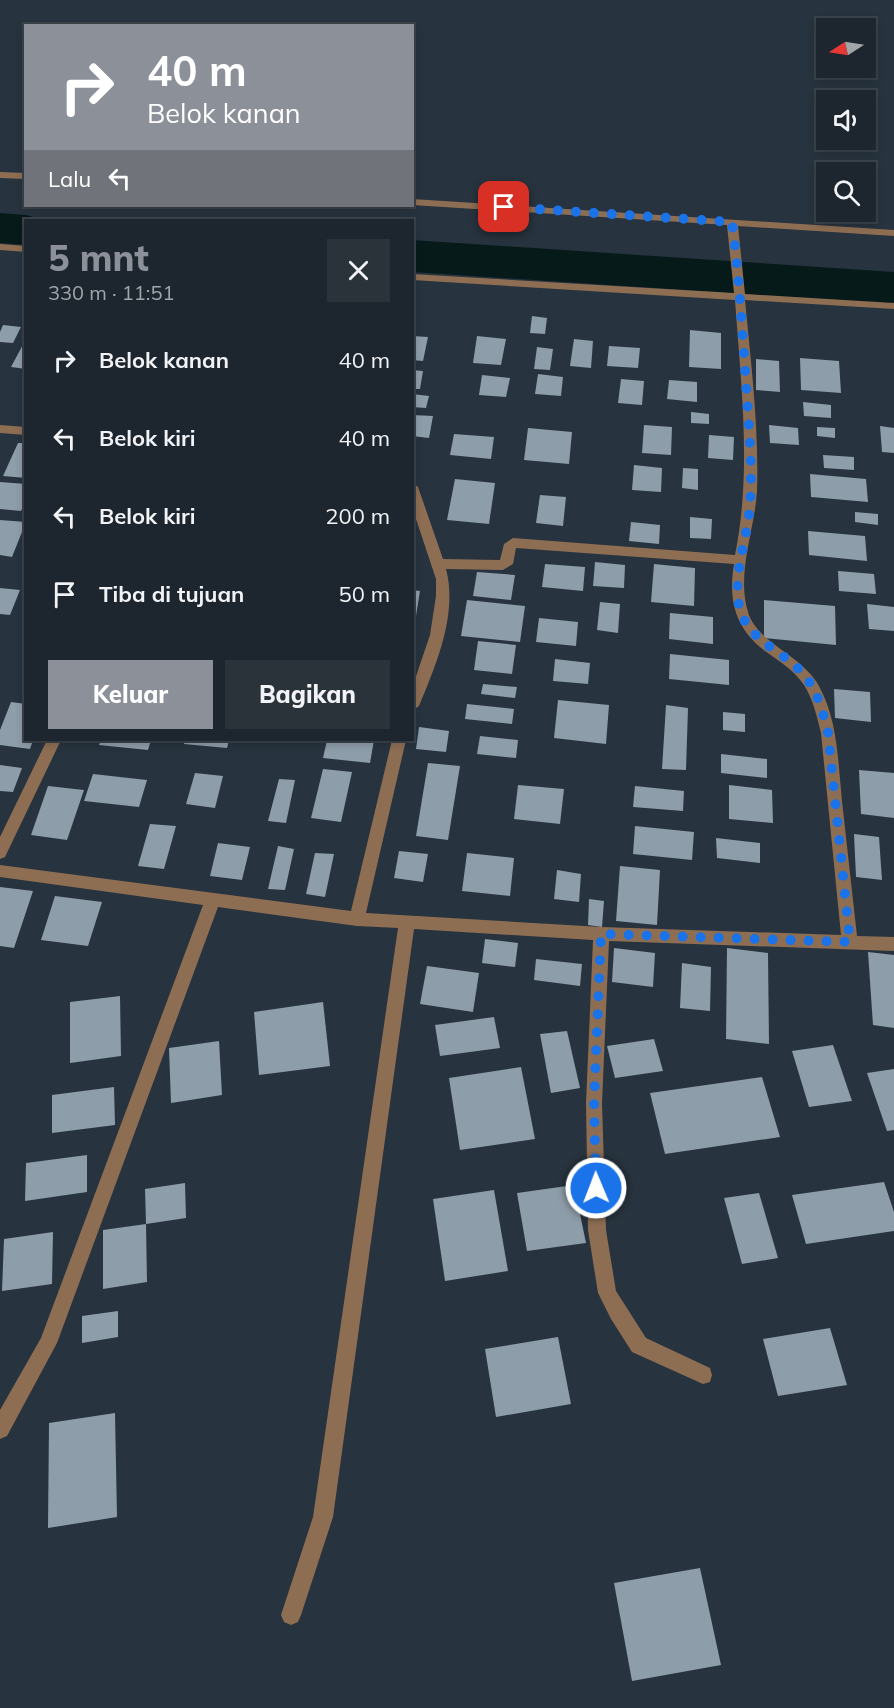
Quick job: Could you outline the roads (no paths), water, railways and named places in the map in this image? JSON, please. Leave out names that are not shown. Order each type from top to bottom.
[{"type":"street","points":[[0,175],[24,176]]},
{"type":"street","points":[[414,202],[733,227],[894,233]]},
{"type":"street","points":[[733,227],[749,432],[750,504],[738,597],[742,614],[752,631],[768,647],[804,674],[820,704],[828,733],[850,942]]},
{"type":"street","points":[[0,247],[24,249]]},
{"type":"street","points":[[414,276],[739,291],[894,306]]},
{"type":"street","points":[[0,429],[24,431]]},
{"type":"street","points":[[414,493],[443,576],[444,594],[436,640],[414,700]]},
{"type":"street","points":[[438,564],[505,565],[508,561],[509,547],[513,543],[741,560]]},
{"type":"street","points":[[0,853],[54,741]]},
{"type":"street","points":[[357,919],[399,741]]},
{"type":"street","points":[[0,871],[357,919],[601,934],[894,944]]},
{"type":"street","points":[[0,1429],[48,1343],[213,900]]},
{"type":"street","points":[[291,1615],[323,1517],[406,922]]},
{"type":"street","points":[[601,934],[594,1103],[596,1219],[607,1293],[617,1313],[639,1345],[703,1375]]},
{"type":"waterway","points":[[0,228],[24,230]]},
{"type":"waterway","points":[[414,256],[894,288]]}]
